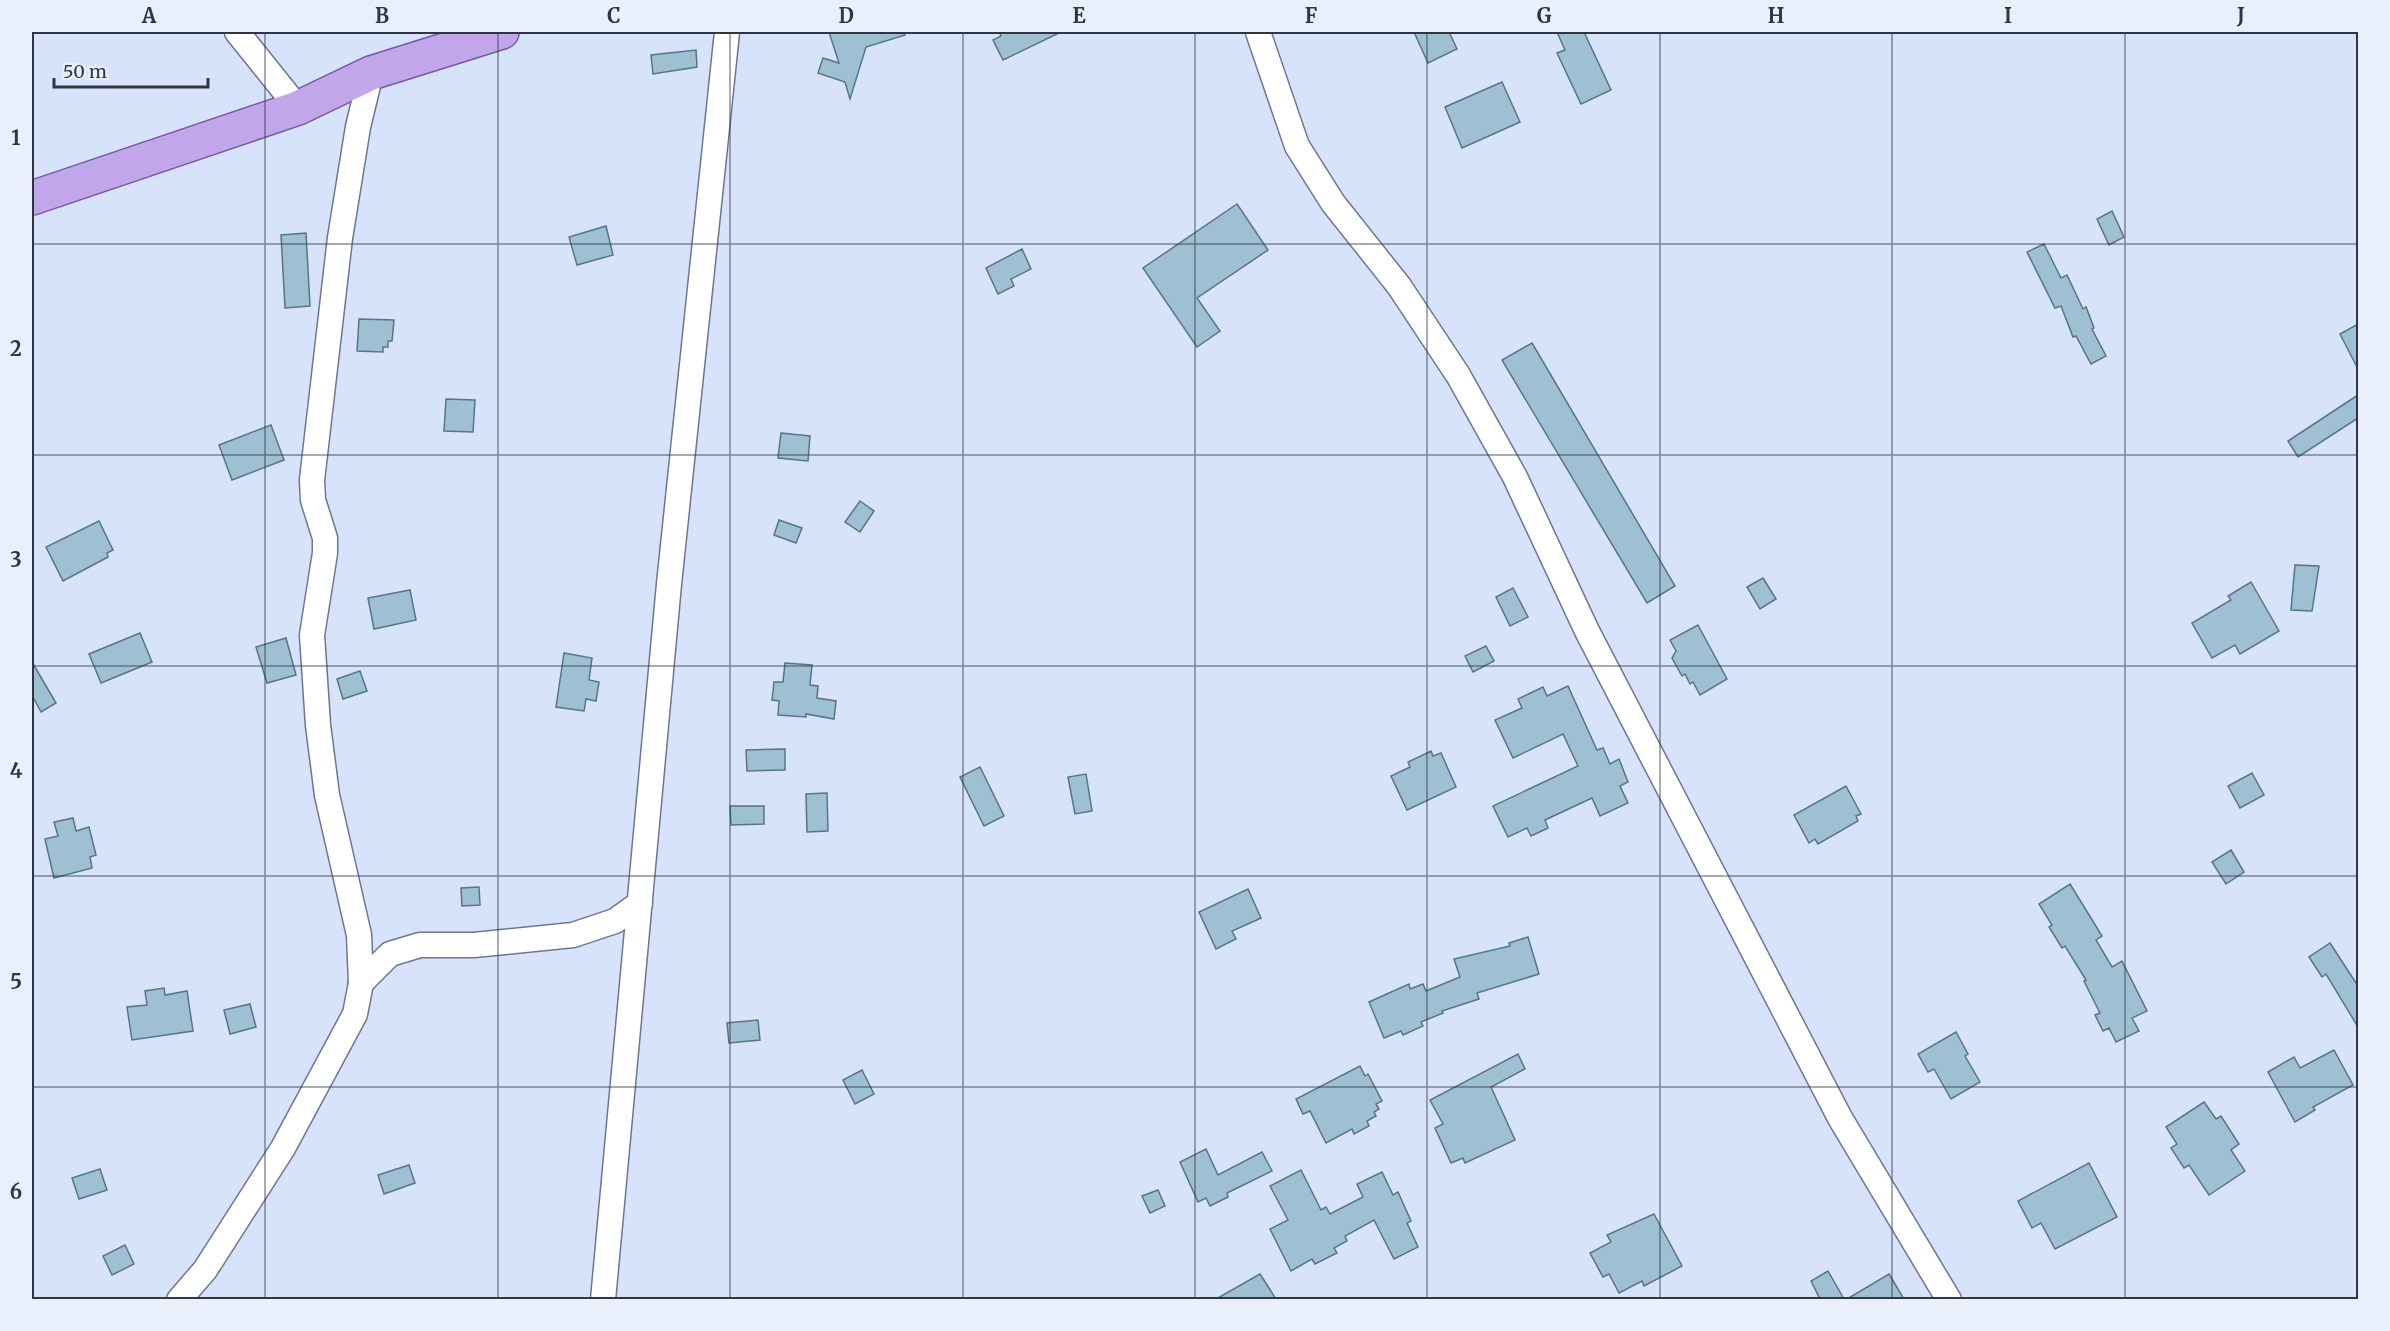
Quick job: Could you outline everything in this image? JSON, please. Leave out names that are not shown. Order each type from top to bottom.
[{"type":"main road","points":[[32,198],[298,108],[371,74],[502,32]]},
{"type":"street","points":[[237,32],[298,108]]},
{"type":"street","points":[[603,1299],[669,584],[727,32]]},
{"type":"street","points":[[1258,32],[1297,146],[1333,203],[1399,286],[1458,375],[1515,477],[1587,632],[1840,1118],[1949,1299]]},
{"type":"street","points":[[179,1299],[205,1270],[283,1148],[355,1014],[361,983],[359,935],[327,795],[318,725],[312,635],[325,538],[314,500],[312,480],[340,238],[358,127],[371,74]]},
{"type":"street","points":[[361,983],[390,954],[420,945],[474,945],[573,935],[615,921],[640,903]]},
{"type":"building","points":[[829,32],[904,32],[905,35],[866,47],[850,99],[845,82],[818,73],[823,58],[839,63]]},
{"type":"building","points":[[999,32],[1061,32],[1003,60],[993,40],[1001,36]]},
{"type":"building","points":[[1414,32],[1449,32],[1457,49],[1428,63]]},
{"type":"building","points":[[1557,32],[1584,32],[1611,90],[1581,104],[1557,53],[1565,50]]},
{"type":"building","points":[[696,50],[697,67],[653,74],[651,55]]},
{"type":"building","points":[[1502,82],[1520,122],[1462,148],[1445,107]]},
{"type":"building","points":[[1237,204],[1268,250],[1197,298],[1220,331],[1197,347],[1143,268]]},
{"type":"building","points":[[2112,211],[2124,237],[2109,245],[2097,219]]},
{"type":"building","points":[[606,226],[613,255],[577,265],[569,237]]},
{"type":"building","points":[[306,233],[310,306],[285,308],[281,235]]},
{"type":"building","points":[[2044,244],[2061,278],[2067,275],[2083,309],[2086,307],[2094,328],[2092,329],[2106,356],[2091,364],[2076,336],[2073,337],[2061,306],[2055,308],[2027,252]]},
{"type":"building","points":[[1022,249],[1031,269],[1011,279],[1014,286],[998,294],[986,268]]},
{"type":"building","points":[[359,319],[394,320],[392,341],[388,341],[388,347],[383,347],[383,352],[357,351]]},
{"type":"building","points":[[2358,324],[2358,369],[2340,334]]},
{"type":"building","points":[[1532,343],[1675,586],[1647,603],[1502,360]]},
{"type":"building","points":[[2358,395],[2358,418],[2298,457],[2288,441]]},
{"type":"building","points":[[446,399],[475,400],[473,432],[444,431]]},
{"type":"building","points":[[271,425],[284,460],[232,480],[219,445]]},
{"type":"building","points":[[781,433],[810,436],[808,461],[778,458]]},
{"type":"building","points":[[860,501],[874,511],[860,532],[845,522]]},
{"type":"building","points":[[779,520],[802,528],[796,543],[774,535]]},
{"type":"building","points":[[99,521],[113,550],[107,553],[108,557],[63,581],[46,547]]},
{"type":"building","points":[[2295,565],[2319,566],[2312,611],[2291,610]]},
{"type":"building","points":[[1763,578],[1776,599],[1760,609],[1747,587]]},
{"type":"building","points":[[2251,582],[2279,631],[2240,654],[2235,645],[2212,658],[2192,623],[2231,600],[2228,596]]},
{"type":"building","points":[[1513,588],[1528,617],[1510,626],[1496,597]]},
{"type":"building","points":[[410,590],[416,620],[374,629],[368,598]]},
{"type":"building","points":[[1698,625],[1727,679],[1700,695],[1693,682],[1690,684],[1685,674],[1682,676],[1672,658],[1676,651],[1670,640]]},
{"type":"building","points":[[140,633],[152,662],[101,683],[89,654]]},
{"type":"building","points":[[286,638],[296,675],[267,683],[256,647]]},
{"type":"building","points":[[1486,646],[1494,661],[1473,672],[1465,656]]},
{"type":"building","points":[[564,653],[592,658],[589,680],[599,682],[596,701],[586,699],[584,711],[556,707]]},
{"type":"building","points":[[32,662],[56,703],[41,712],[32,695]]},
{"type":"building","points":[[785,663],[812,665],[810,685],[818,686],[817,698],[836,701],[834,719],[806,714],[806,717],[778,715],[779,701],[772,700],[774,682],[783,682]]},
{"type":"building","points":[[360,671],[367,691],[343,699],[337,679]]},
{"type":"building","points":[[1568,686],[1597,750],[1603,748],[1610,764],[1619,759],[1628,782],[1620,786],[1628,803],[1600,816],[1592,798],[1545,820],[1548,828],[1531,836],[1527,828],[1508,837],[1493,806],[1578,766],[1563,734],[1513,758],[1495,720],[1522,708],[1518,699],[1543,687],[1547,696]]},
{"type":"building","points":[[785,749],[785,770],[747,771],[746,750]]},
{"type":"building","points":[[1431,751],[1433,756],[1441,753],[1456,787],[1407,810],[1391,776],[1410,767],[1408,762]]},
{"type":"building","points":[[980,767],[1004,816],[984,826],[960,777]]},
{"type":"building","points":[[2252,773],[2264,795],[2240,808],[2228,786]]},
{"type":"building","points":[[1086,774],[1092,811],[1075,814],[1068,777]]},
{"type":"building","points":[[1846,786],[1861,814],[1856,816],[1858,821],[1818,844],[1815,839],[1809,843],[1794,815]]},
{"type":"building","points":[[827,793],[828,831],[807,832],[806,794]]},
{"type":"building","points":[[730,806],[764,806],[764,824],[731,825]]},
{"type":"building","points":[[73,818],[76,831],[89,827],[96,855],[90,857],[92,868],[54,878],[45,839],[58,836],[54,822]]},
{"type":"building","points":[[2231,850],[2244,872],[2226,884],[2212,862]]},
{"type":"building","points":[[2070,884],[2102,936],[2096,940],[2112,967],[2122,961],[2147,1011],[2132,1018],[2139,1031],[2116,1042],[2109,1028],[2103,1031],[2095,1015],[2100,1013],[2084,981],[2086,980],[2065,946],[2062,948],[2049,927],[2052,925],[2039,904]]},
{"type":"building","points":[[479,887],[480,905],[462,906],[461,888]]},
{"type":"building","points":[[1248,889],[1261,918],[1232,931],[1236,939],[1216,949],[1199,912]]},
{"type":"building","points":[[1528,937],[1539,974],[1477,993],[1479,999],[1442,1011],[1443,1013],[1421,1022],[1423,1026],[1403,1035],[1401,1031],[1384,1038],[1369,1002],[1409,984],[1410,989],[1423,984],[1426,991],[1460,977],[1454,959],[1510,946],[1509,943]]},
{"type":"building","points":[[2330,943],[2358,986],[2358,1027],[2326,974],[2322,977],[2309,957]]},
{"type":"building","points":[[164,988],[165,995],[187,991],[193,1031],[132,1040],[127,1007],[147,1005],[145,991]]},
{"type":"building","points":[[250,1004],[256,1027],[230,1034],[224,1010]]},
{"type":"building","points":[[758,1020],[760,1040],[729,1043],[727,1023]]},
{"type":"building","points":[[1956,1032],[1968,1054],[1965,1056],[1980,1082],[1951,1099],[1934,1069],[1928,1072],[1918,1054]]},
{"type":"building","points":[[2334,1050],[2353,1085],[2313,1107],[2315,1110],[2295,1122],[2268,1072],[2294,1057],[2300,1068]]},
{"type":"building","points":[[1518,1054],[1525,1069],[1491,1087],[1515,1140],[1465,1163],[1463,1158],[1451,1163],[1435,1128],[1443,1124],[1430,1100]]},
{"type":"building","points":[[1360,1066],[1365,1076],[1368,1074],[1382,1101],[1376,1104],[1379,1109],[1374,1112],[1376,1116],[1367,1121],[1369,1126],[1354,1134],[1352,1129],[1326,1143],[1310,1111],[1303,1114],[1296,1099]]},
{"type":"building","points":[[862,1070],[874,1094],[855,1104],[843,1080]]},
{"type":"building","points":[[2204,1102],[2216,1119],[2221,1116],[2239,1144],[2231,1150],[2245,1171],[2209,1195],[2189,1165],[2184,1168],[2171,1148],[2177,1144],[2166,1127]]},
{"type":"building","points":[[1206,1149],[1218,1175],[1262,1152],[1272,1171],[1227,1193],[1228,1197],[1210,1206],[1206,1198],[1198,1202],[1180,1162]]},
{"type":"building","points":[[2089,1163],[2117,1217],[2055,1249],[2041,1223],[2032,1228],[2018,1201]]},
{"type":"building","points":[[409,1165],[415,1183],[384,1194],[378,1175]]},
{"type":"building","points":[[100,1169],[107,1190],[79,1199],[72,1178]]},
{"type":"building","points":[[1301,1170],[1321,1210],[1326,1207],[1330,1214],[1363,1197],[1357,1184],[1382,1172],[1393,1195],[1398,1192],[1411,1221],[1407,1223],[1418,1247],[1394,1259],[1374,1220],[1345,1236],[1347,1241],[1334,1248],[1337,1253],[1315,1264],[1312,1259],[1291,1271],[1270,1229],[1288,1220],[1270,1186]]},
{"type":"building","points":[[1158,1190],[1165,1206],[1150,1213],[1142,1196]]},
{"type":"building","points":[[1654,1214],[1682,1266],[1644,1286],[1642,1281],[1619,1293],[1609,1274],[1603,1277],[1590,1253],[1611,1242],[1607,1235]]},
{"type":"building","points":[[125,1245],[134,1264],[112,1275],[103,1256]]},
{"type":"building","points":[[1828,1271],[1844,1299],[1820,1299],[1811,1281]]},
{"type":"building","points":[[1260,1274],[1276,1299],[1216,1299]]},
{"type":"building","points":[[1889,1274],[1904,1299],[1847,1299]]}]
